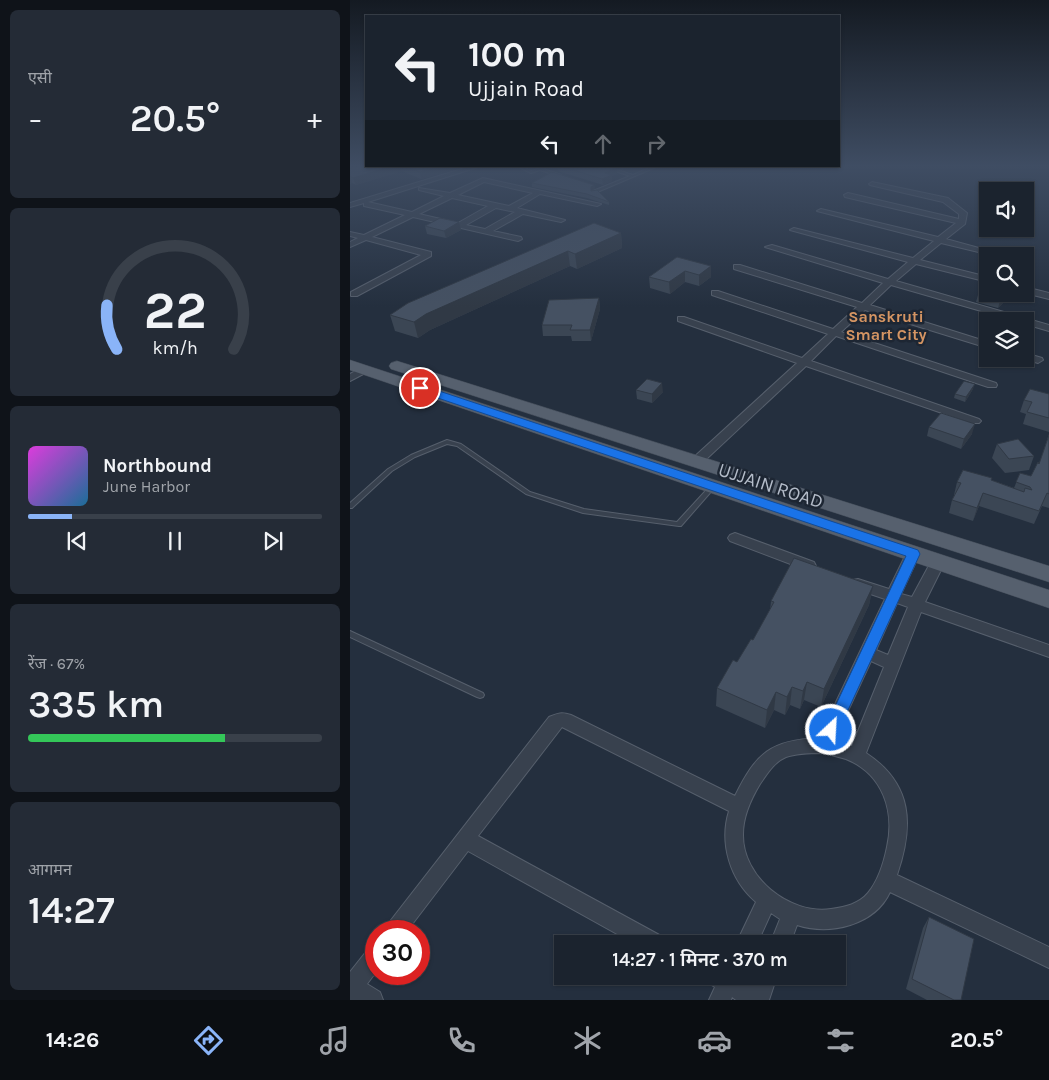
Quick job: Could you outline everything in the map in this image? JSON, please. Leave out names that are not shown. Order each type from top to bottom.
[{"type":"main road","name":"UJJAIN ROAD","points":[[350,352],[1049,574]]},
{"type":"main road","name":"UJJAIN ROAD","points":[[354,371],[713,486],[1049,599]]},
{"type":"street","points":[[350,245],[413,214],[518,238]]},
{"type":"street","points":[[459,225],[480,214]]},
{"type":"street","points":[[487,231],[517,214]]},
{"type":"street","points":[[534,214],[561,220]]},
{"type":"street","points":[[835,214],[979,250]]},
{"type":"street","points":[[927,214],[962,222]]},
{"type":"street","points":[[697,461],[889,282],[962,222],[963,214]]},
{"type":"street","points":[[794,230],[979,278]]},
{"type":"street","points":[[350,234],[428,254],[354,294]]},
{"type":"street","points":[[769,247],[994,312]]},
{"type":"street","points":[[737,267],[979,342]]},
{"type":"street","points":[[1034,292],[1049,296]]},
{"type":"street","points":[[715,293],[992,385]]},
{"type":"street","points":[[681,319],[975,421]]},
{"type":"street","points":[[1034,324],[1048,328]]},
{"type":"street","points":[[1034,359],[1038,360]]},
{"type":"street","points":[[735,538],[821,570]]},
{"type":"street","points":[[824,745],[892,596],[914,554]]},
{"type":"street","points":[[856,756],[917,606],[938,562]]},
{"type":"street","points":[[848,580],[917,606],[1049,651]]},
{"type":"street","points":[[867,653],[894,664]]},
{"type":"street","points":[[403,920],[555,722],[561,719],[739,807]]},
{"type":"street","points":[[824,745],[856,756],[871,766],[889,785],[899,808],[900,830],[886,880],[876,899],[856,914],[831,921],[804,919],[778,908],[756,890],[741,867],[734,842],[735,817],[744,795],[760,770],[776,754],[798,748],[824,745]]},
{"type":"street","points":[[465,839],[640,935]]},
{"type":"street","points":[[886,880],[1049,958]]},
{"type":"street","points":[[750,935],[767,899]]},
{"type":"street","points":[[784,935],[792,914]]},
{"type":"street","points":[[365,970],[351,988],[372,1000]]},
{"type":"street","points":[[725,985],[757,1000],[764,985]]},
{"type":"lane","points":[[350,506],[390,470],[413,456],[447,442],[459,445],[528,493],[583,511],[679,524],[713,486]]},
{"type":"lane","points":[[350,634],[480,695]]},
{"type":"building","points":[[440,218],[459,222],[444,231],[425,226]]},
{"type":"building","points":[[594,223],[621,233],[575,254],[568,251],[426,314],[414,322],[390,315],[408,303]]},
{"type":"building","points":[[677,257],[711,266],[699,275],[685,271],[669,282],[649,277]]},
{"type":"building","points":[[599,298],[590,330],[570,330],[572,325],[542,325],[549,300]]},
{"type":"building","points":[[647,379],[662,383],[652,394],[636,390]]},
{"type":"building","points":[[964,381],[975,384],[966,397],[955,394]]},
{"type":"building","points":[[1030,389],[1049,394],[1049,418],[1027,412],[1032,402],[1024,400]]},
{"type":"building","points":[[941,413],[975,424],[964,439],[929,427]]},
{"type":"building","points":[[1049,435],[1049,494],[1047,493],[1039,511],[983,493],[977,508],[952,500],[961,483],[957,482],[963,470],[992,478],[991,480],[1024,492],[1025,488],[1032,490],[1030,487],[1016,482],[1020,473],[1031,476],[1038,462],[1039,464]]},
{"type":"building","points":[[1018,439],[1034,456],[1009,459],[997,444]]},
{"type":"building","points":[[794,558],[873,586],[824,689],[807,682],[803,691],[792,687],[787,697],[776,692],[767,710],[717,688],[733,660],[737,662],[751,639],[753,640],[774,602],[771,601]]},
{"type":"building","points":[[929,917],[974,939],[961,1000],[954,1000],[912,979]]},
{"type":"district","name":"Sanskruti Smart City","points":[[886,325]]},
{"type":"route","points":[[420,388],[914,554],[892,596],[831,730]]}]
